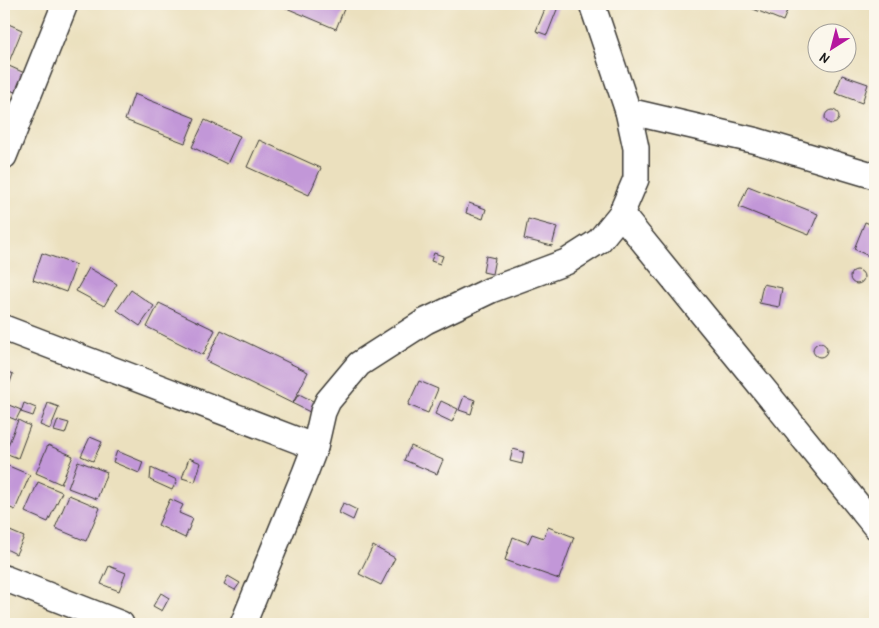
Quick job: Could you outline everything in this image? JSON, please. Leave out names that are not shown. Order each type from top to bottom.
[{"type":"street","points":[[4,156],[13,107],[65,4]]},
{"type":"street","points":[[243,624],[315,447],[323,412],[328,401],[359,364],[426,321],[491,290],[566,262],[599,241],[621,214],[636,179],[636,148],[628,111],[592,4]]},
{"type":"street","points":[[628,111],[757,140],[875,176]]},
{"type":"street","points":[[621,214],[875,526]]},
{"type":"street","points":[[4,328],[315,447]]},
{"type":"street","points":[[4,578],[121,624]]},
{"type":"building","points":[[277,4],[346,4],[336,29]]},
{"type":"building","points":[[547,4],[558,7],[547,35],[536,31]]},
{"type":"building","points":[[741,4],[790,4],[783,21]]},
{"type":"building","points":[[4,22],[22,30],[4,74]]},
{"type":"building","points":[[9,66],[29,75],[21,95],[4,87],[4,77]]},
{"type":"building","points":[[842,75],[868,84],[862,103],[835,93]]},
{"type":"building","points":[[134,94],[195,118],[185,143],[125,120]]},
{"type":"building","points":[[832,110],[837,112],[839,117],[837,122],[832,124],[827,122],[825,117],[827,112]]},
{"type":"building","points":[[205,120],[240,136],[227,164],[192,147]]},
{"type":"building","points":[[259,140],[321,168],[309,195],[247,167]]},
{"type":"building","points":[[748,186],[818,214],[809,235],[739,207]]},
{"type":"building","points":[[469,203],[486,209],[483,219],[466,213]]},
{"type":"building","points":[[528,219],[557,227],[552,246],[524,239]]},
{"type":"building","points":[[865,222],[875,226],[875,259],[854,249]]},
{"type":"building","points":[[42,253],[76,265],[66,292],[33,280]]},
{"type":"building","points":[[434,253],[443,256],[440,264],[431,261]]},
{"type":"building","points":[[486,256],[495,258],[492,274],[483,272]]},
{"type":"building","points":[[89,268],[117,284],[104,306],[76,291]]},
{"type":"building","points":[[857,270],[862,272],[864,277],[862,282],[857,284],[852,282],[850,277],[852,272]]},
{"type":"building","points":[[763,284],[782,288],[779,307],[759,303]]},
{"type":"building","points":[[131,290],[154,306],[140,326],[117,310]]},
{"type":"building","points":[[159,303],[215,330],[203,355],[147,327]]},
{"type":"building","points":[[221,330],[308,372],[293,403],[299,394],[319,404],[314,414],[206,361]]},
{"type":"building","points":[[820,343],[825,345],[827,350],[825,355],[820,357],[815,355],[813,350],[815,345]]},
{"type":"building","points":[[5,371],[13,374],[4,399],[4,375]]},
{"type":"building","points":[[419,381],[438,389],[428,413],[408,405]]},
{"type":"building","points":[[464,396],[475,400],[471,414],[459,410]]},
{"type":"building","points":[[441,401],[458,409],[452,422],[435,414]]},
{"type":"building","points":[[4,403],[21,410],[16,420],[4,415]]},
{"type":"building","points":[[24,403],[36,408],[33,416],[21,412]]},
{"type":"building","points":[[48,403],[59,407],[50,429],[40,425]]},
{"type":"building","points":[[18,420],[30,426],[18,458],[5,453]]},
{"type":"building","points":[[58,420],[69,423],[65,434],[54,431]]},
{"type":"building","points":[[90,437],[102,442],[93,461],[81,456]]},
{"type":"building","points":[[48,445],[73,456],[61,484],[36,473]]},
{"type":"building","points":[[411,446],[443,460],[437,474],[404,460]]},
{"type":"building","points":[[513,449],[524,452],[522,464],[510,461]]},
{"type":"building","points":[[117,451],[143,462],[139,473],[113,462]]},
{"type":"building","points":[[189,458],[201,463],[195,482],[182,478]]},
{"type":"building","points":[[78,461],[107,472],[97,499],[68,488]]},
{"type":"building","points":[[4,464],[30,475],[15,510],[4,505]]},
{"type":"building","points":[[151,468],[177,480],[172,490],[150,480]]},
{"type":"building","points":[[38,482],[62,492],[48,522],[25,512]]},
{"type":"building","points":[[69,495],[100,508],[86,541],[55,528]]},
{"type":"building","points":[[170,499],[183,505],[179,513],[193,519],[185,538],[158,525]]},
{"type":"building","points":[[343,503],[357,510],[353,520],[339,513]]},
{"type":"building","points":[[548,527],[574,537],[559,579],[505,560],[513,537],[528,543],[532,534],[544,538]]},
{"type":"building","points":[[10,531],[24,537],[16,554],[4,548]]},
{"type":"building","points":[[373,546],[395,558],[381,585],[359,574]]},
{"type":"building","points":[[109,566],[126,573],[119,591],[101,584]]},
{"type":"building","points":[[228,576],[240,583],[235,590],[224,584]]},
{"type":"building","points":[[161,593],[169,598],[162,611],[153,606]]}]
